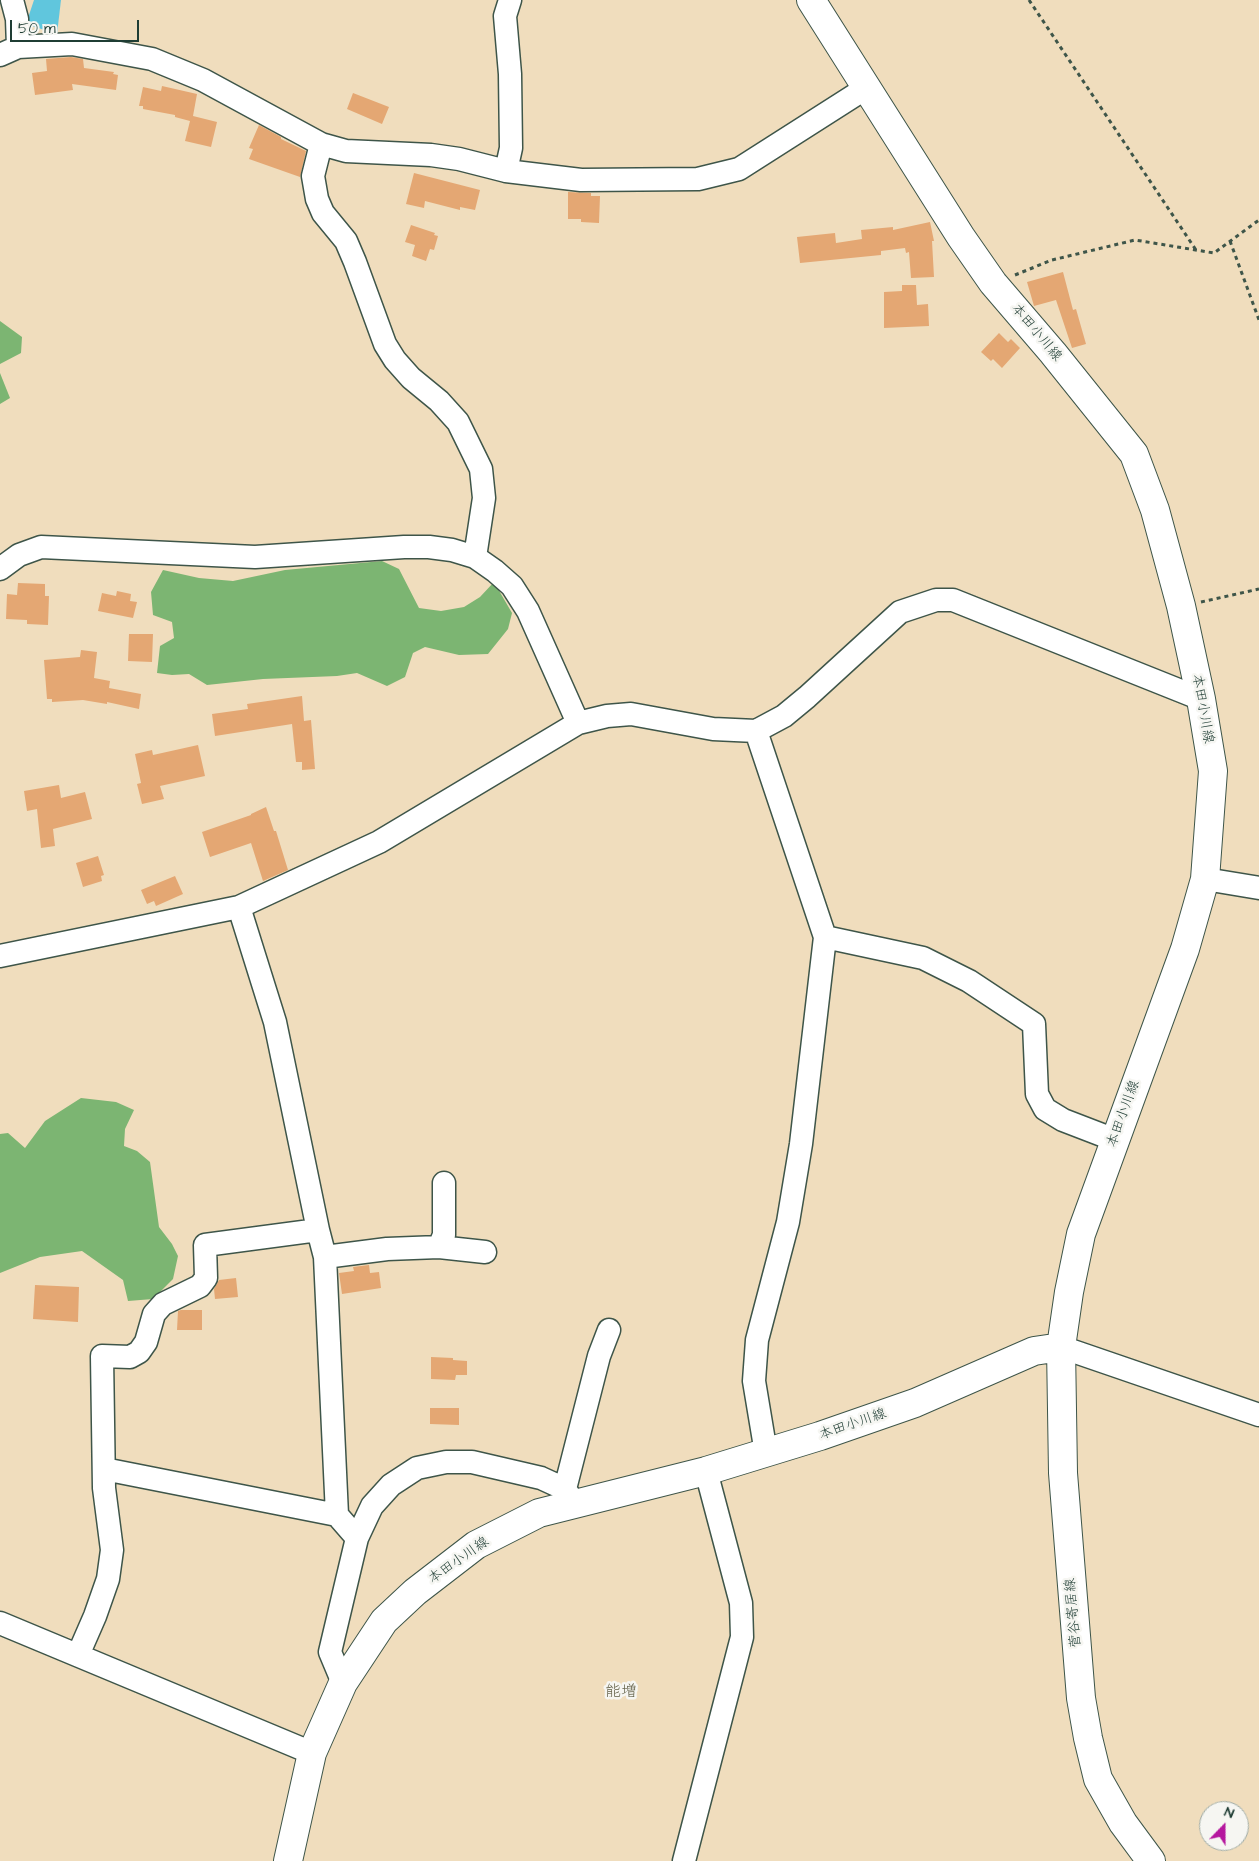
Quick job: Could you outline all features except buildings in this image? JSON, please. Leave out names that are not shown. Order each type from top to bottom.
[{"type":"main road","name":"本田小川線","points":[[288,1861],[312,1753],[343,1683],[384,1621],[415,1592],[476,1545],[570,1497],[706,1471],[766,1453],[915,1403],[1034,1351],[1061,1346],[1069,1292],[1081,1234],[1185,948],[1205,880],[1213,771],[1201,699],[1181,606],[1155,510],[1134,454],[994,283],[961,237],[811,0]]},
{"type":"main road","name":"菅谷寄居線","points":[[1061,1346],[1063,1473],[1081,1698],[1098,1779],[1123,1823],[1151,1861]]},
{"type":"street","points":[[12,0],[17,19],[9,51],[72,44],[152,59],[210,83],[321,144],[346,151],[431,155],[459,159],[506,171],[581,180],[698,179],[739,169],[866,88]]},
{"type":"street","points":[[506,171],[511,148],[510,74],[505,16],[510,0]]},
{"type":"street","points":[[321,144],[313,176],[317,199],[323,213],[346,241],[385,344],[395,360],[411,378],[439,401],[458,422],[482,469],[484,498],[475,557]]},
{"type":"street","points":[[0,569],[19,555],[41,547],[255,557],[430,547],[452,550],[475,557],[512,586],[528,611],[578,723]]},
{"type":"street","points":[[0,956],[239,907],[379,842],[578,723],[607,716],[632,714],[713,729],[756,731],[784,716],[807,697],[900,612],[936,600],[953,600],[1201,699]]},
{"type":"street","points":[[756,731],[825,937],[802,1144],[788,1222],[757,1340],[754,1381],[766,1453]]},
{"type":"street","points":[[1205,880],[1259,888]]},
{"type":"street","points":[[239,907],[266,988],[275,1022],[325,1257],[337,1515]]},
{"type":"street","points":[[825,937],[923,958],[969,981],[1034,1024],[1037,1094],[1045,1110],[1063,1120],[1115,1140]]},
{"type":"street","points":[[439,1247],[444,1235],[444,1183]]},
{"type":"street","points":[[78,1655],[108,1579],[112,1550],[104,1488],[102,1356],[130,1357],[139,1352],[146,1342],[154,1314],[163,1304],[200,1286],[206,1278],[205,1245],[318,1230]]},
{"type":"street","points":[[325,1257],[387,1249],[439,1247],[485,1252]]},
{"type":"street","points":[[343,1683],[330,1652],[357,1538],[372,1506],[391,1484],[417,1468],[446,1462],[472,1462],[541,1478],[570,1497],[599,1356],[609,1330]]},
{"type":"street","points":[[1061,1346],[1259,1415]]},
{"type":"street","points":[[104,1470],[337,1515],[357,1538]]},
{"type":"street","points":[[684,1861],[742,1638],[741,1603],[706,1471]]},
{"type":"street","points":[[0,1623],[312,1753]]},
{"type":"path","points":[[1029,0],[1196,250]]},
{"type":"path","points":[[994,283],[1052,260],[1135,240],[1214,253],[1259,220]]},
{"type":"path","points":[[1230,241],[1259,320]]},
{"type":"path","points":[[1181,606],[1259,589]]},
{"type":"green space","points":[[0,321],[22,337],[21,353],[0,364]]},
{"type":"green space","points":[[0,373],[10,398],[0,404]]},
{"type":"green space","points":[[382,561],[399,569],[419,608],[441,611],[464,607],[480,597],[494,582],[512,613],[508,629],[488,654],[459,655],[425,647],[413,653],[405,677],[387,686],[357,673],[337,676],[263,679],[207,685],[189,674],[172,675],[157,673],[160,646],[174,638],[172,622],[153,615],[151,592],[163,570],[199,578],[233,581],[285,570]]},
{"type":"green space","points":[[81,1098],[116,1102],[134,1110],[125,1129],[124,1146],[137,1151],[150,1162],[159,1227],[172,1244],[178,1256],[173,1279],[153,1299],[128,1301],[123,1280],[82,1251],[40,1257],[0,1273],[0,1134],[8,1133],[25,1148],[45,1121]]},
{"type":"water","points":[[34,0],[61,0],[57,34],[26,24]]},
{"type":"district","name":"能増","points":[[621,1693]]}]
